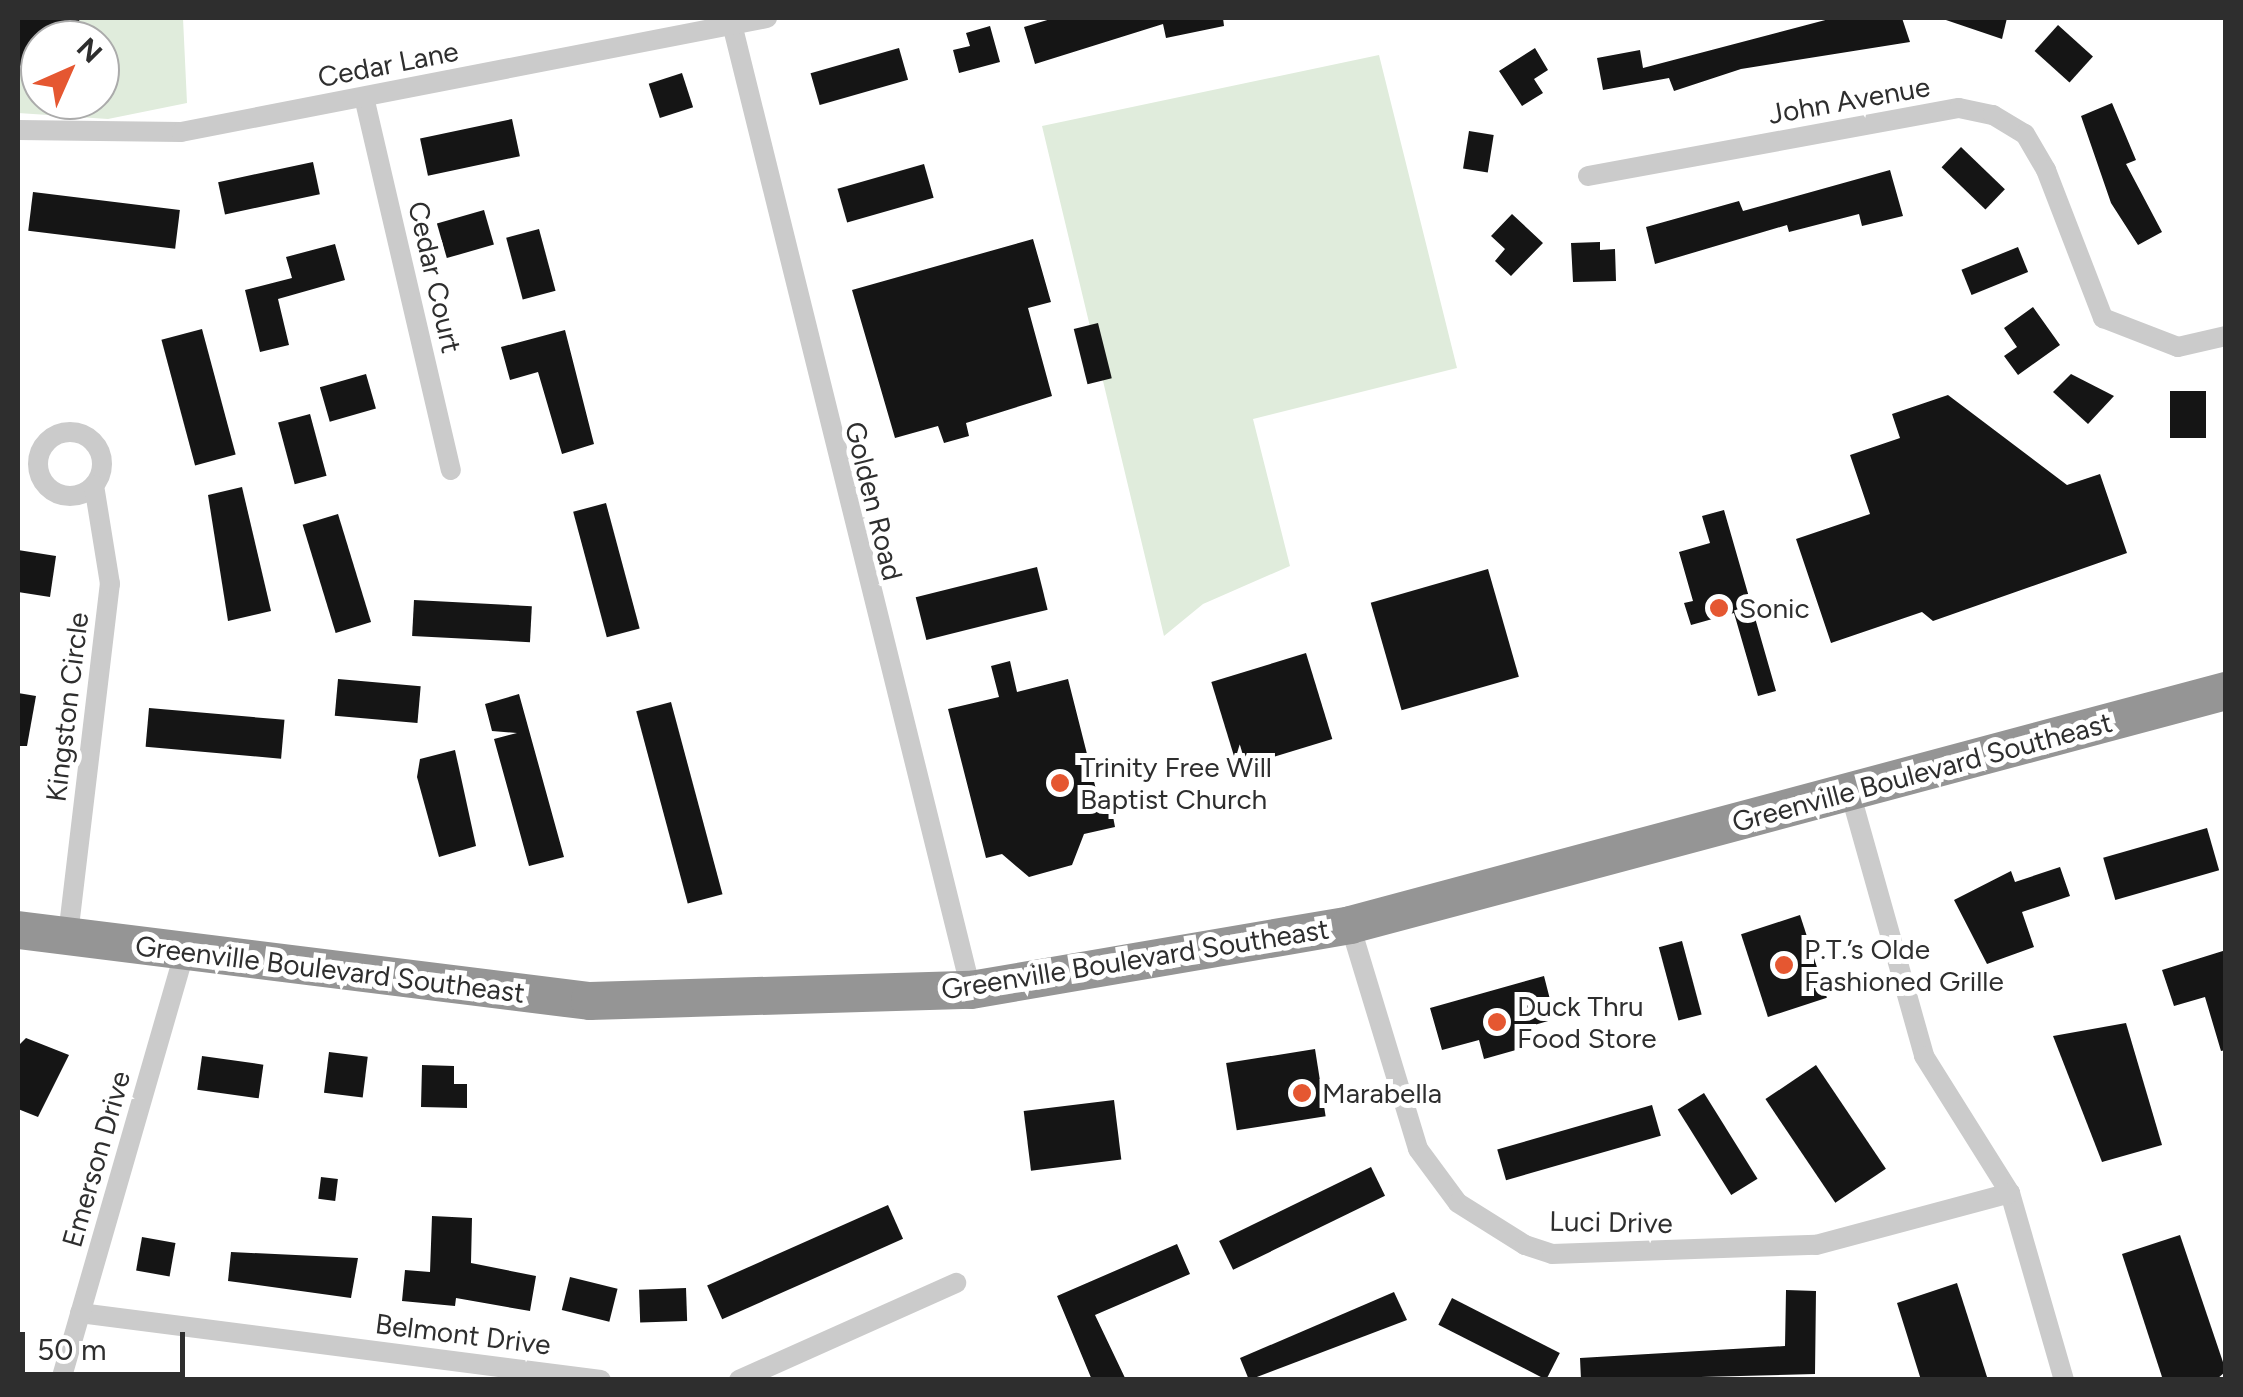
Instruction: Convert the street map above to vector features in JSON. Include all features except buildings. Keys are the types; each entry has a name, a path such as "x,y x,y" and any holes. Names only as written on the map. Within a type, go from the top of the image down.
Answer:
{"highway":[{"name":"Greenville Boulevard Southeast","path":"18,930 590,1001 972,990 1350,925 1850,792 2222,701"}],"street":[{"name":"Cedar Lane","path":"18,130 124,138 768,18"},
{"name":"Golden Road","path":"732,24 972,990"},
{"name":"Cedar Court","path":"364,96 452,470"},
{"name":"John Avenue","path":"1588,176 1959,108 1993,115 2026,134 2046,170 2102,318 2178,347 2226,336"},
{"name":"Kingston Circle","path":"68,935 110,584 94,485"},
{"path":"1850,792 1924,1056 2010,1193 2064,1380"},
{"name":"Luci Drive","path":"1350,925 1418,1150 1458,1204 1526,1245 1552,1254 1816,1245 2010,1193"},
{"name":"Emerson Drive","path":"61,1380 184,953"},
{"path":"739,1380 956,1282"},
{"name":"Belmont Drive","path":"80,1312 602,1380"}],"green space":[{"path":"18,18 183,18 187,103 120,117 120,20 20,20 20,113"},
{"path":"1379,55 1457,368 1253,419 1290,566 1203,604 1164,636 1042,126"}],"place":[{"name":"Sonic","path":"1719,608"},
{"name":"Trinity Free Will Baptist Church","path":"1060,783"},
{"name":"P.T.’s Olde Fashioned Grille","path":"1784,965"},
{"name":"Duck Thru Food Store","path":"1497,1022"},
{"name":"Marabella","path":"1302,1093"}]}
